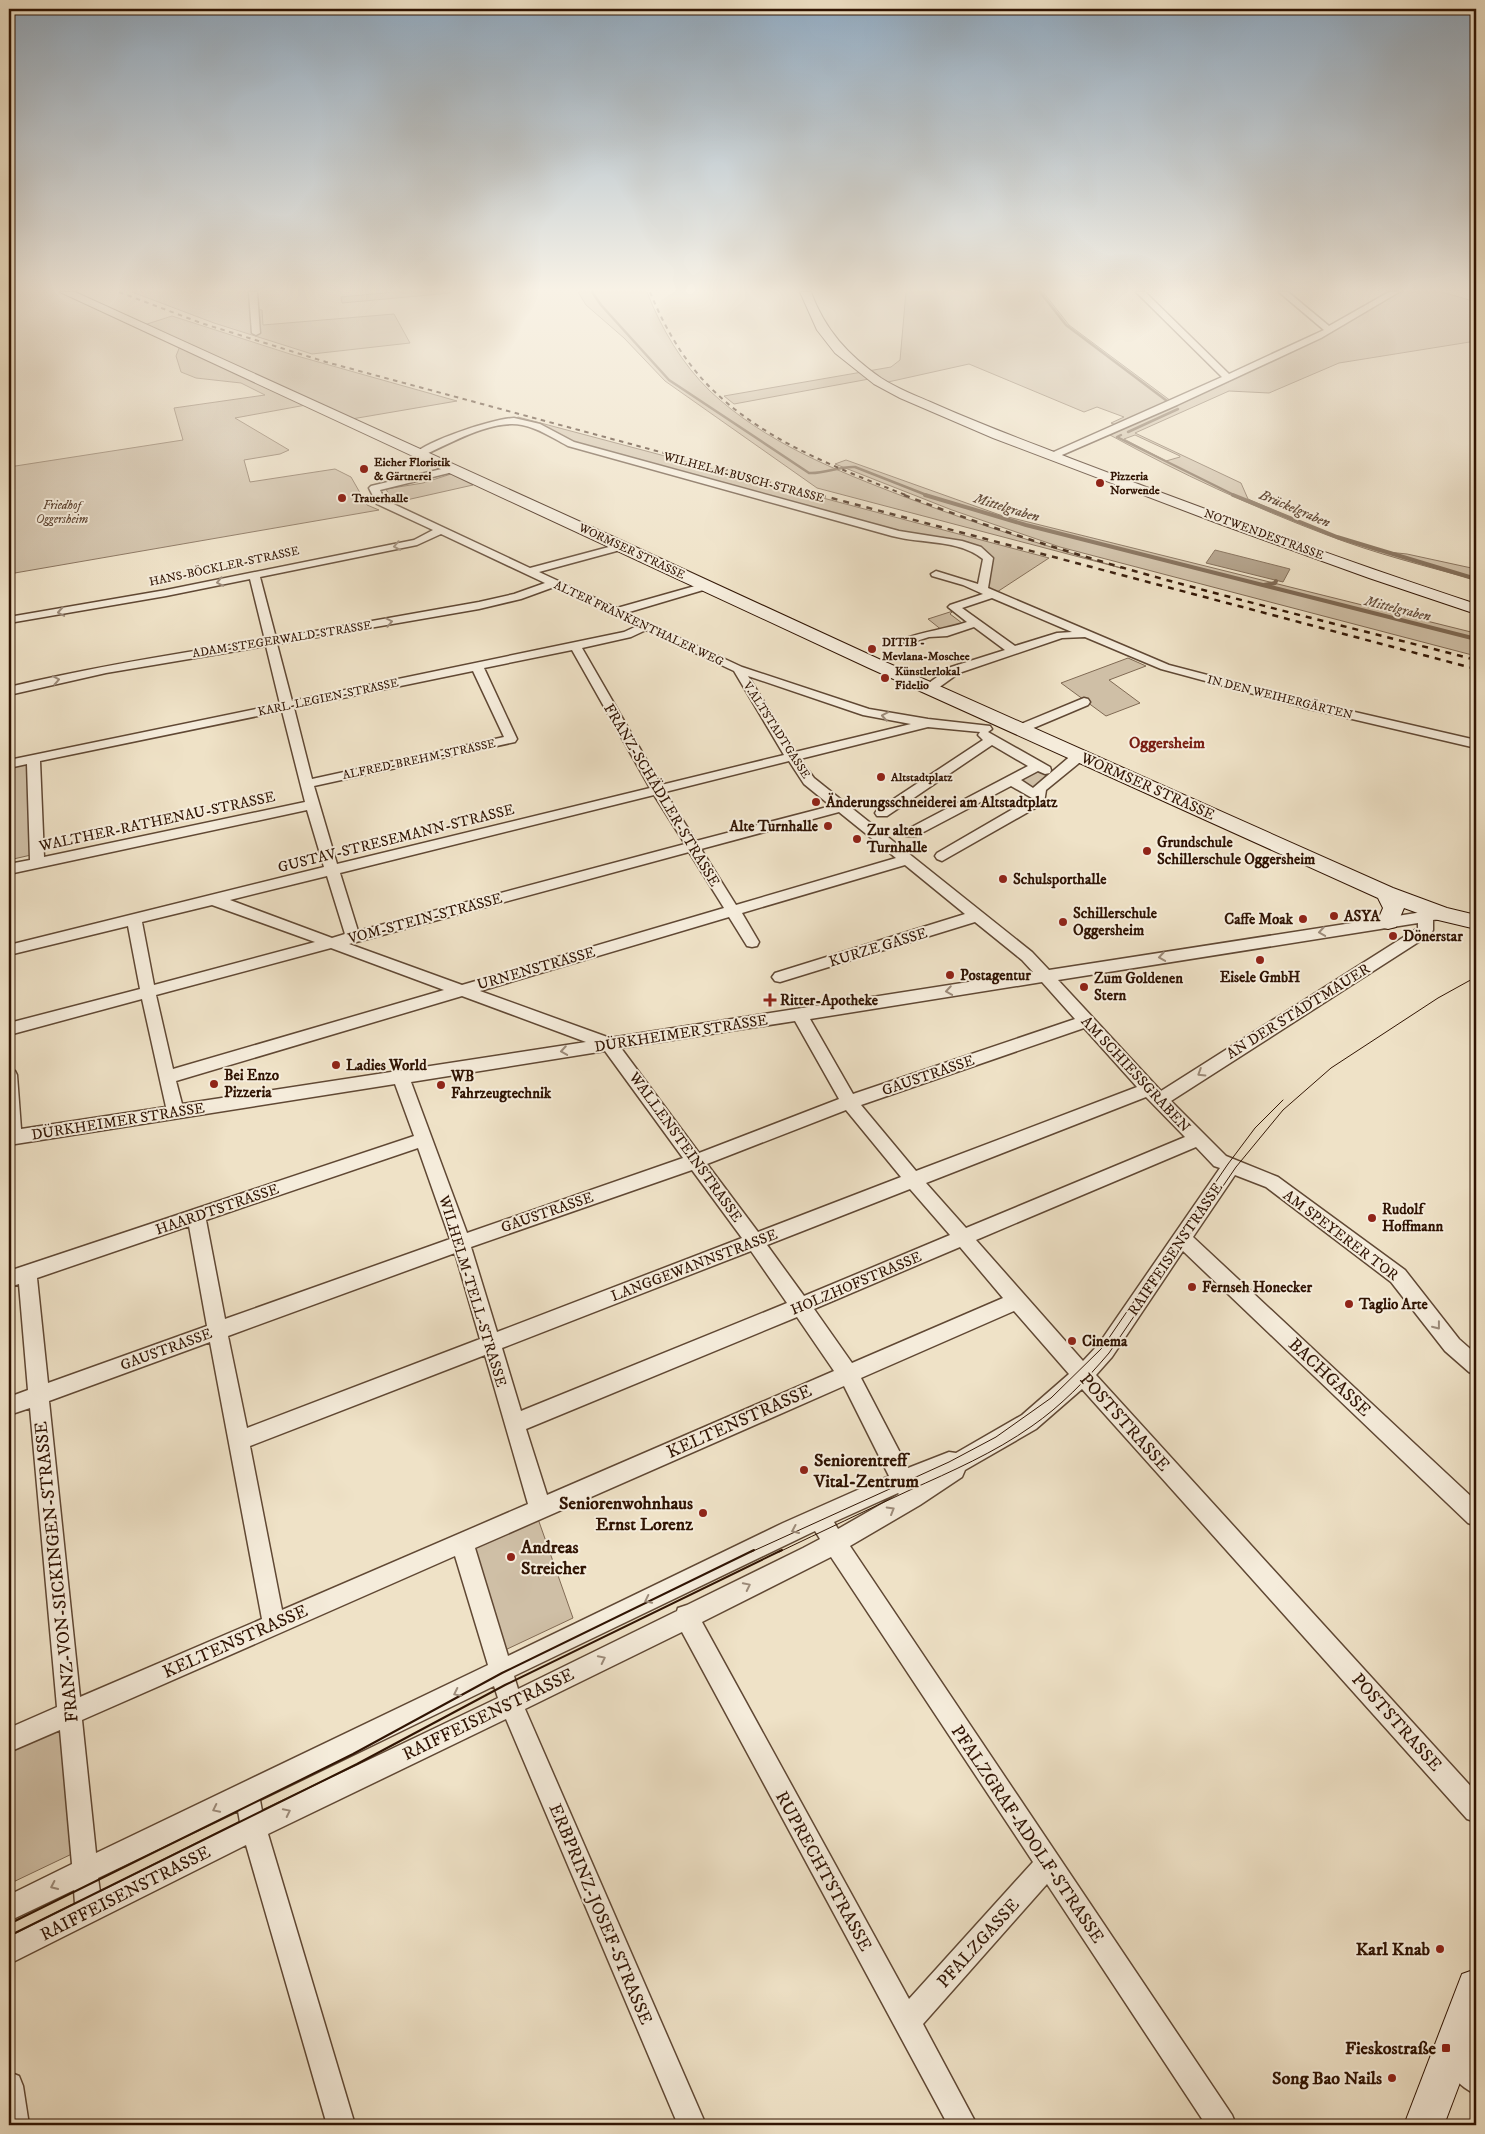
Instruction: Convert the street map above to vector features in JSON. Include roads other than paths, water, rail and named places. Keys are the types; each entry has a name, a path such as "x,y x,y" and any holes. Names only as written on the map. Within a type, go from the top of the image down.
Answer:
{"street":[{"name":"WORMSER STRASSE","path":"284,392 930,688 993,729 1020,728 1433,916 1476,922"},
{"name":"NOTWENDESTRASSE","path":"899,392 944,414 1052,456 1422,592 1476,609"},
{"path":"1052,456 1197,392"},
{"name":"WILHELM-BUSCH-STRASSE","path":"420,454 496,422 521,422 542,429 579,446 898,534 958,543 977,549 988,558 988,591"},
{"name":"ALTER FRANKENTHALER WEG","path":"454,469 374,488 381,502 738,669 867,712 928,723 993,729"},
{"name":"HANS-BÖCKLER-STRASSE","path":"9,620 254,575 417,542 442,530"},
{"path":"530,572 620,547"},
{"path":"936,574 988,591"},
{"path":"254,575 306,784 354,937"},
{"name":"ADAM-STEGERWALD-STRASSE","path":"9,691 44,682 179,656 271,643 515,598 555,583"},
{"path":"616,612 706,586"},
{"path":"988,591 954,607 1014,651"},
{"name":"IN DEN WEIHERGÄRTEN","path":"988,591 1089,636 1165,667 1305,704 1476,744"},
{"path":"907,641 928,634 943,634 976,623"},
{"name":"KARL-LEGIEN-STRASSE","path":"9,764 627,635 646,626"},
{"name":"IN DEN WEIHERGÄRTEN","path":"930,688 956,670 1061,635 1089,636"},
{"name":"FRANZ-SCHÄDLER-STRASSE","path":"575,646 657,789 752,942"},
{"name":"ALFRED-BREHM-STRASSE","path":"306,784 511,739 477,666"},
{"name":"V.ALTSTADTGASSE","path":"738,669 792,757 809,781 842,807"},
{"path":"1020,728 1084,702"},
{"name":"GUSTAV-STRESEMANN-STRASSE","path":"9,950 928,723"},
{"path":"882,813 993,729 1038,766 1056,776"},
{"path":"942,856 1039,800 1040,788 1079,756"},
{"path":"33,759 37,863"},
{"path":"911,833 1038,766"},
{"path":"1011,780 1038,796"},
{"name":"WALTHER-RATHENAU-STRASSE","path":"9,869 312,805"},
{"path":"842,807 1027,956 1046,976"},
{"name":"VOM-STEIN-STRASSE","path":"9,1029 842,807"},
{"name":"URNENSTRASSE","path":"167,1077 906,860"},
{"path":"1386,893 1394,908 1388,922"},
{"path":"214,900 609,1044"},
{"name":"KURZE GASSE","path":"780,977 976,916"},
{"name":"DÜRKHEIMER STRASSE","path":"11,1138 1433,916"},
{"name":"AN DER STADTMAUER","path":"1154,1094 1426,930 1433,916"},
{"path":"134,919 175,1112"},
{"name":"AM SCHIESSGRABEN","path":"1046,976 1198,1139 1220,1161 1232,1166"},
{"name":"POSTSTRASSE","path":"799,1014 849,1102 913,1180 1083,1375 1476,1810"},
{"name":"GAUSTRASSE","path":"9,1406 461,1243 696,1161 849,1102 1086,1021"},
{"name":"WALLENSTEINSTRASSE","path":"609,1044 755,1242 848,1374 908,1489"},
{"path":"9,1075 11,1138"},
{"name":"WILHELM-TELL-STRASSE","path":"401,1077 461,1243 540,1508"},
{"name":"LANGGEWANNSTRASSE","path":"239,1441 913,1180 1154,1094"},
{"name":"HAARDTSTRASSE","path":"18,1276 425,1139"},
{"name":"HOLZHOFSTRASSE","path":"514,1424 1198,1139"},
{"name":"RAIFFEISENSTRASSE","path":"9,1908 819,1519 908,1489 955,1470 958,1463 1029,1422 1083,1375 1105,1351 1232,1166"},
{"name":"AM SPEYERER TOR","path":"1232,1166 1272,1182 1398,1276 1452,1345 1476,1366"},
{"path":"196,1216 274,1624"},
{"name":"BACHGASSE","path":"1183,1239 1476,1515"},
{"name":"FRANZ-VON-SICKINGEN-STRASSE","path":"18,1276 38,1395 89,1911"},
{"name":"KELTENSTRASSE","path":"9,1740 1017,1301"},
{"name":"RAIFFEISENSTRASSE","path":"9,1951 254,1828 511,1704 834,1542 908,1489"},
{"name":"PFALZGRAF-ADOLF-STRASSE","path":"819,1519 1222,2125"},
{"path":"462,1542 501,1672"},
{"name":"RUPRECHTSTRASSE","path":"686,1616 963,2125"},
{"name":"ERBPRINZ-JOSEF-STRASSE","path":"501,1672 511,1704 692,2125"},
{"path":"246,1794 254,1828 341,2125"},
{"name":"PFALZGASSE","path":"907,2022 1048,1864"},
{"path":"1424,2125 1464,2066 1476,1988"},
{"path":"9,2086 15,2125"}],"waterway":[{"name":"Mittelgraben","path":"686,392 809,473 855,467 929,496"},
{"name":"Brückelgraben","path":"1154,392 1167,401"},
{"name":"Brückelgraben","path":"1128,432 1178,409"},
{"name":"Brückelgraben","path":"1121,435 1117,437 1236,496"},
{"name":"Mittelgraben","path":"925,495 1026,525 1476,639"},
{"name":"Brückelgraben","path":"1233,495 1337,537 1476,579"},
{"name":"Mittelgraben","path":"1264,585 1275,583 1276,581"}],"tram line":[{"path":"779,1552 988,1453 1018,1436 1053,1410 1082,1383 1109,1353 1236,1167 1283,1110 1331,1068 1438,998 1476,977"},
{"path":"751,1552 949,1462 996,1437 1051,1398 1102,1348 1228,1164 1255,1128 1283,1100"},
{"path":"9,1924 353,1754 502,1673 754,1550"},
{"path":"9,1936 357,1764 505,1685 782,1550"}],"railway":[{"path":"436,392 824,496"},
{"path":"715,392 738,412 792,446 850,473 908,496"},
{"path":"820,495 1476,669"},
{"path":"904,495 974,521 1116,566 1476,660"}],"place":[{"name":"Eicher Floristik & Gärtnerei","path":"364,469"},
{"name":"Pizzeria Norwende","path":"1100,483"},
{"name":"Trauerhalle","path":"342,498"},
{"name":"DITIB - Mevlana-Moschee","path":"872,649"},
{"name":"Künstlerlokal Fidelio","path":"885,678"},
{"name":"Altstadtplatz","path":"881,777"},
{"name":"Änderungsschneiderei am Altstadtplatz","path":"816,802"},
{"name":"Alte Turnhalle","path":"828,826"},
{"name":"Zur alten Turnhalle","path":"857,839"},
{"name":"Grundschule Schillerschule Oggersheim","path":"1147,851"},
{"name":"Schulsporthalle","path":"1003,879"},
{"name":"ASYA","path":"1334,916"},
{"name":"Caffe Moak","path":"1303,919"},
{"name":"Schillerschule Oggersheim","path":"1063,922"},
{"name":"Dönerstar","path":"1393,936"},
{"name":"Eisele GmbH","path":"1260,960"},
{"name":"Postagentur","path":"950,975"},
{"name":"Zum Goldenen Stern","path":"1084,987"},
{"name":"Ritter-Apotheke","path":"770,1000"},
{"name":"Ladies World","path":"336,1065"},
{"name":"Bei Enzo Pizzeria","path":"214,1084"},
{"name":"WB Fahrzeugtechnik","path":"441,1085"},
{"name":"Rudolf Hoffmann","path":"1372,1218"},
{"name":"Fernseh Honecker","path":"1192,1287"},
{"name":"Taglio Arte","path":"1349,1304"},
{"name":"Cinema","path":"1072,1341"},
{"name":"Seniorentreff Vital-Zentrum","path":"804,1470"},
{"name":"Seniorenwohnhaus Ernst Lorenz","path":"703,1513"},
{"name":"Andreas Streicher","path":"511,1557"},
{"name":"Karl Knab","path":"1440,1949"},
{"name":"Fieskostraße","path":"1446,2048"},
{"name":"Song Bao Nails","path":"1392,2078"}],"district":[{"name":"Oggersheim","path":"1167,742"}],"park label":[{"name":"Friedhof Oggersheim","path":"62,512"}]}
